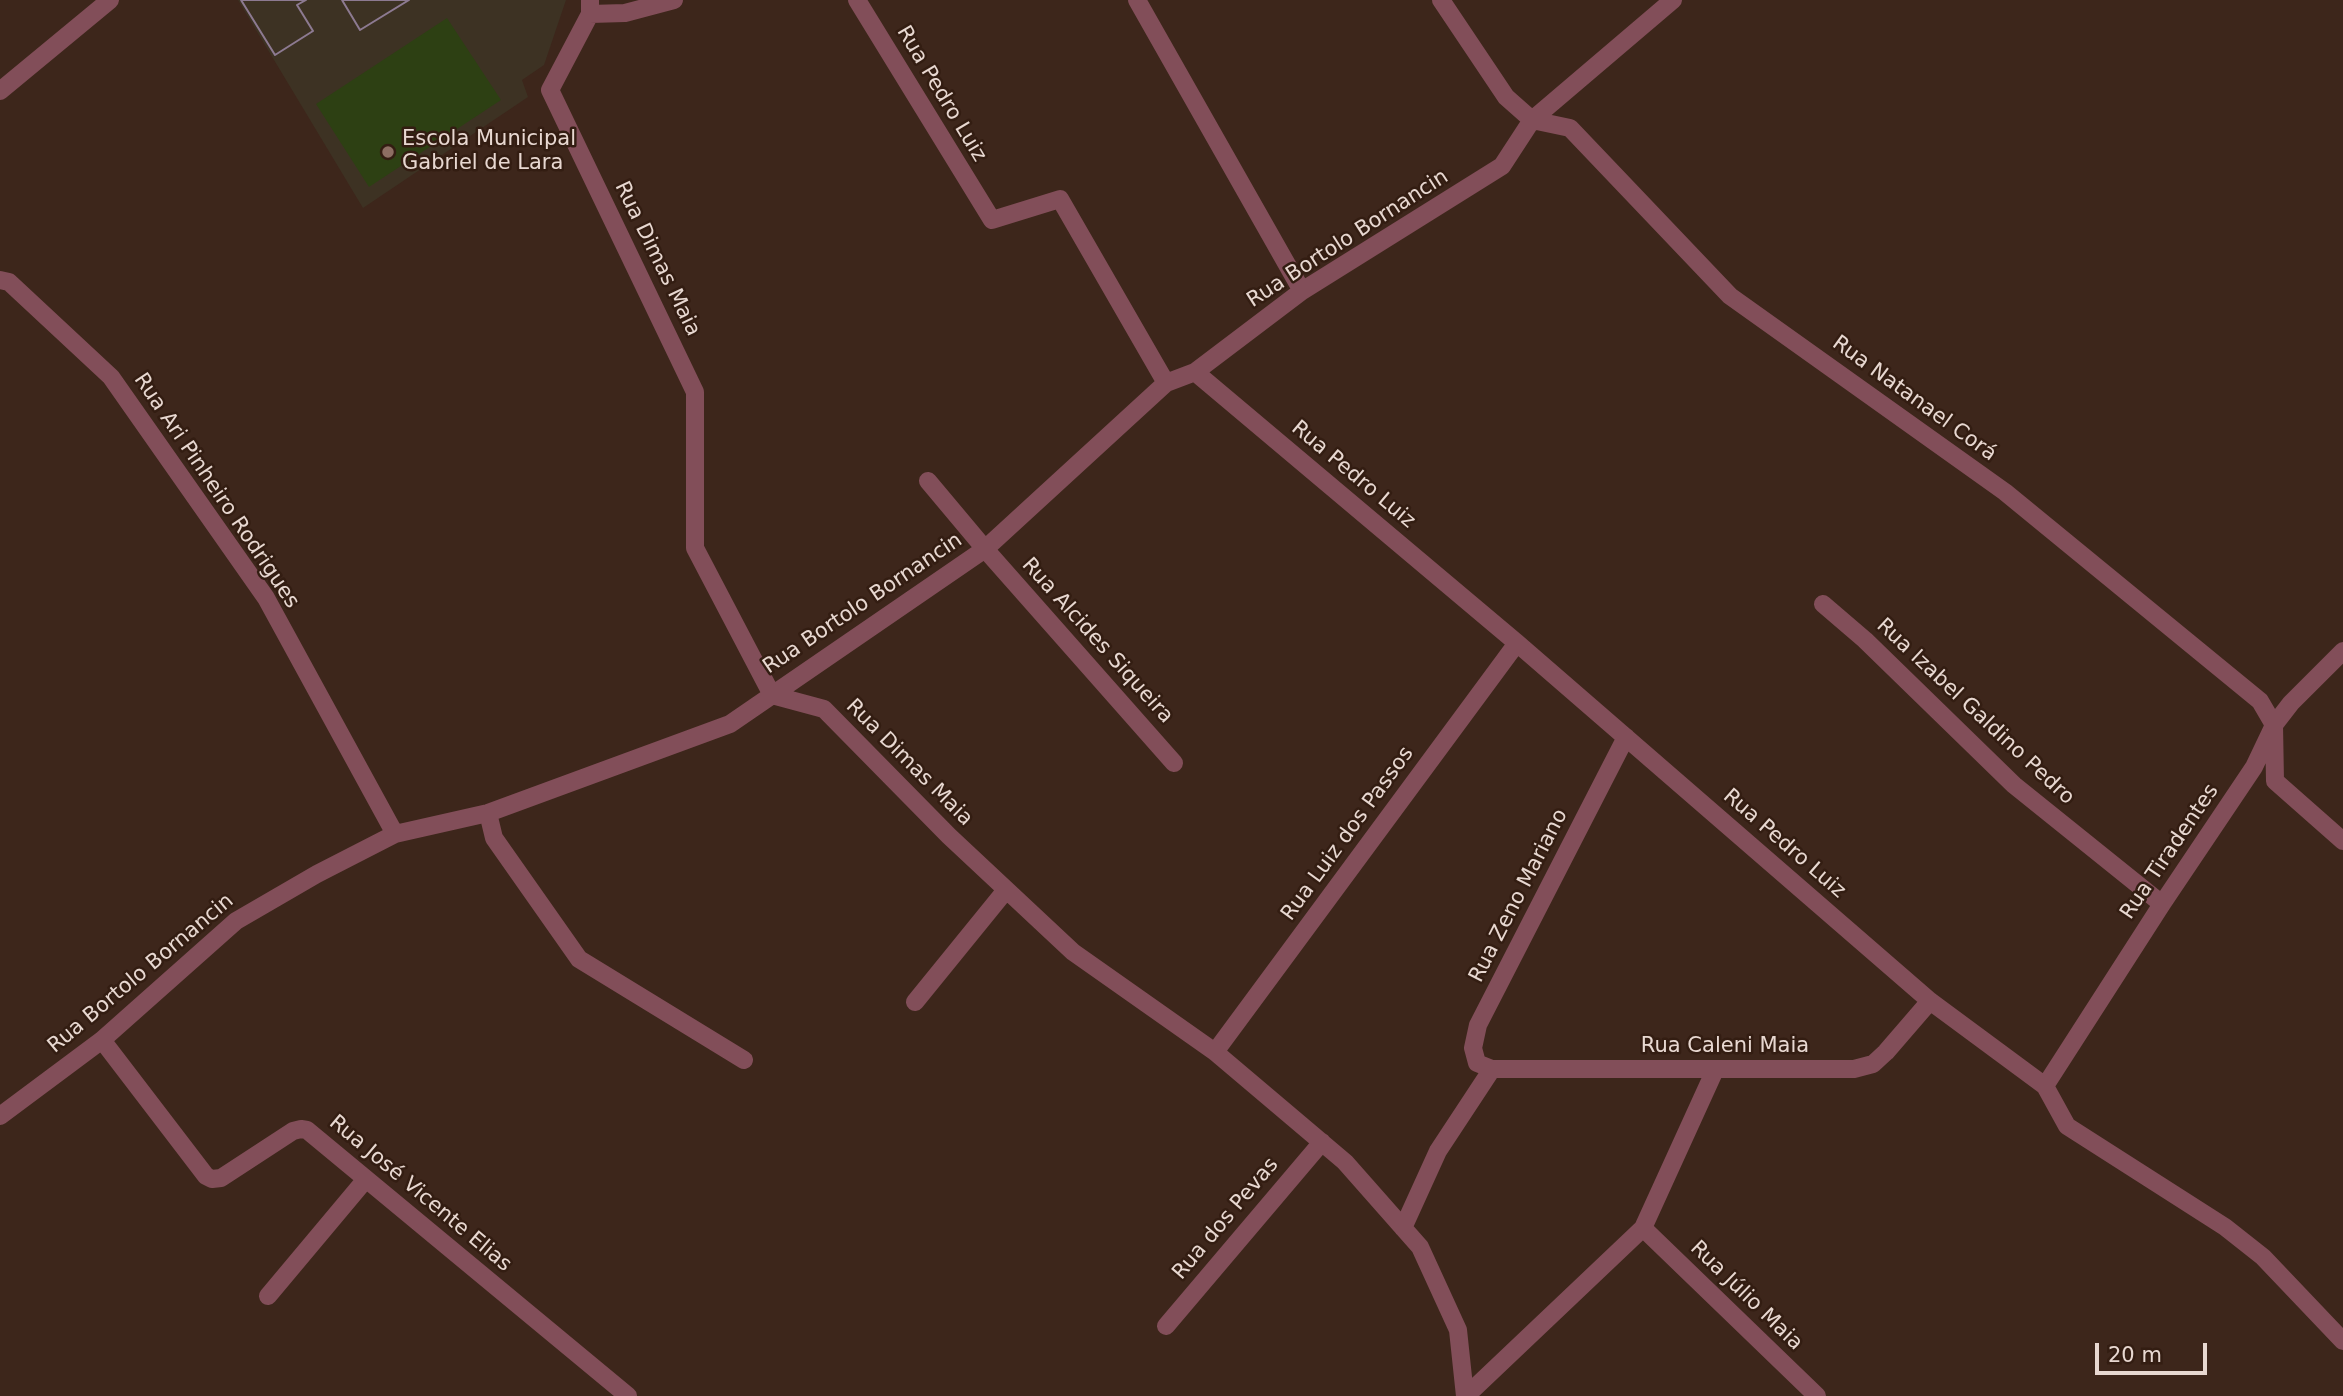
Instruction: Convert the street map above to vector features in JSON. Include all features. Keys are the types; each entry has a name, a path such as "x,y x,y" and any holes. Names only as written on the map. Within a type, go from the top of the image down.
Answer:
{"street":[{"path":"0,90 110,0"},
{"path":"590,7 625,13 674,0"},
{"name":"Rua Pedro Luiz","path":"857,0 992,220 1060,199 1166,383"},
{"path":"1137,0 1302,291"},
{"name":"Rua Natanael Corá","path":"1441,0 1506,97 1532,120 1570,128 1730,296 2005,492 2260,701 2274,725"},
{"name":"Rua Bortolo Bornancin","path":"0,1116 102,1040 236,920 317,874 395,834 488,813 730,724 985,549 1166,383 1195,372 1302,291 1503,166 1532,120 1673,0"},
{"name":"Rua Dimas Maia","path":"590,7 550,90 695,391 695,548 772,695 824,709 949,836 1073,952 1215,1052 1345,1162 1420,1247 1458,1330 1465,1396"},
{"name":"Rua Ari Pinheiro Rodrigues","path":"0,280 9,282 111,377 265,598 395,834"},
{"name":"Rua Pedro Luiz","path":"1195,372 1517,643 1930,1001 2045,1086 2067,1126 2225,1227 2263,1257 2343,1341"},
{"name":"Rua Alcides Siqueira","path":"928,481 1174,762"},
{"name":"Rua Izabel Galdino Pedro","path":"1823,604 1865,640 2014,785 2162,904"},
{"name":"Rua Luiz dos Passos","path":"1215,1052 1517,643"},
{"name":"Rua Tiradentes","path":"2045,1086 2254,767 2274,725 2291,703 2343,651"},
{"path":"2274,725 2276,781 2343,841"},
{"name":"Rua Zeno Mariano","path":"1492,1069 1477,1063 1473,1053 1473,1041 1478,1025 1626,737"},
{"path":"488,813 494,838 579,959 744,1060"},
{"path":"915,1002 1006,890"},
{"name":"Rua Caleni Maia","path":"1492,1069 1854,1069 1873,1064 1930,1001"},
{"name":"Rua José Vicente Elias","path":"102,1040 206,1176 212,1179 221,1178 232,1173 293,1131 307,1130 628,1396"},
{"path":"1403,1228 1438,1151 1492,1069"},
{"path":"1465,1396 1643,1228 1715,1070"},
{"name":"Rua dos Pevas","path":"1166,1326 1322,1142"},
{"path":"268,1296 366,1179"},
{"name":"Rua Júlio Maia","path":"1643,1228 1818,1396"}],"shaded area":[{"name":"Escola Municipal Gabriel de Lara","path":"238,0 566,0 544,65 522,80 528,97 363,208"}],"green space":[{"path":"447,18 501,100 369,187 316,104"}],"building":[{"path":"241,0 306,0 297,5 313,31 275,55"},
{"path":"241,0 306,0 297,5 313,31 275,55"},
{"path":"342,0 409,0 360,30"},
{"path":"342,0 409,0 360,30"}],"place":[{"name":"Escola Municipal Gabriel de Lara","path":"388,152"}]}
